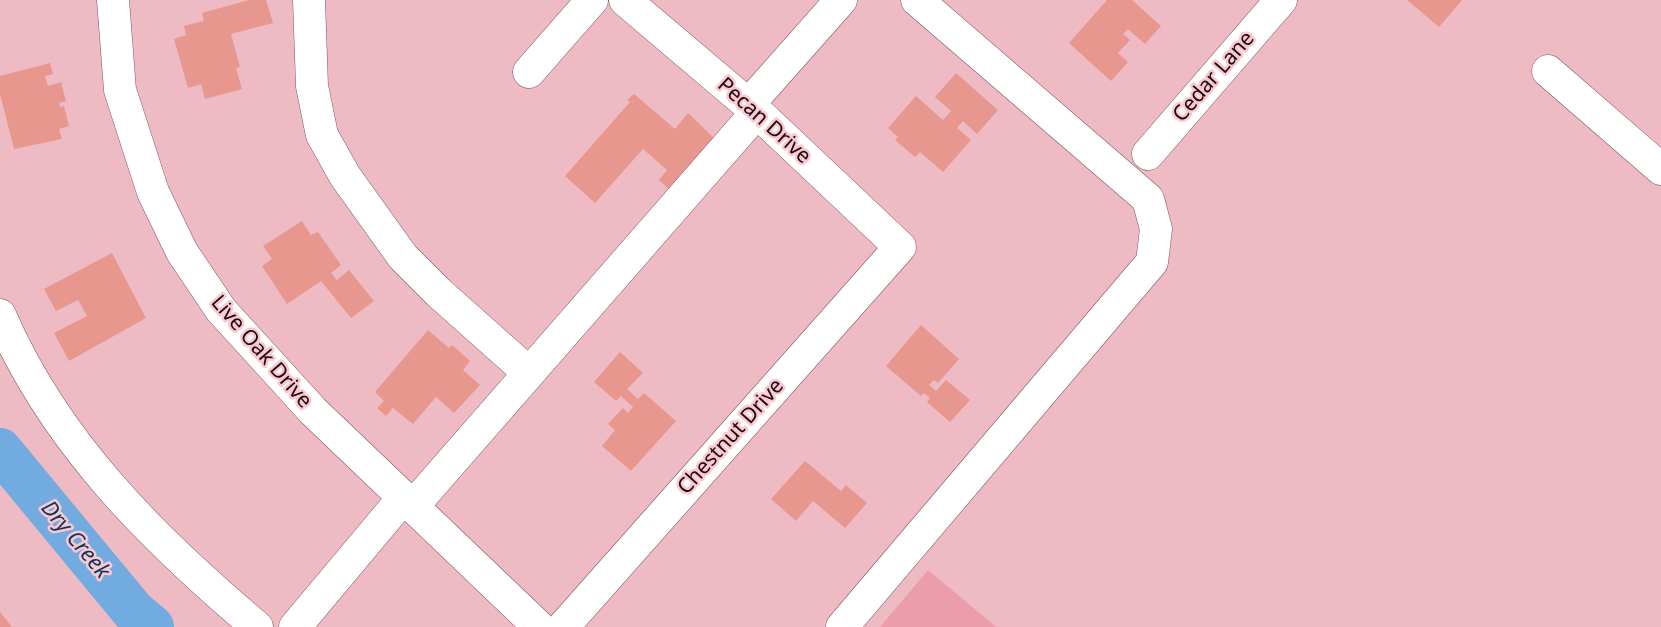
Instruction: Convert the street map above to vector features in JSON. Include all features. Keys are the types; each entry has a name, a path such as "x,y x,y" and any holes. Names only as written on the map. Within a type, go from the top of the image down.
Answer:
{"street":[{"name":"Live Oak Drive","path":"113,0 120,90 153,192 182,252 221,310 314,411 539,627"},
{"path":"309,0 312,86 322,135 345,176 403,257 438,292 529,373"},
{"path":"529,72 592,0"},
{"name":"Pecan Drive","path":"625,0 752,109 900,247"},
{"path":"295,627 408,501 529,373 841,0"},
{"path":"842,627 1152,262 1156,229 1148,199 917,0"},
{"name":"Cedar Lane","path":"1148,154 1281,0"},
{"path":"1548,71 1661,169"},
{"name":"Chestnut Drive","path":"563,627 900,247"},
{"path":"0,315 15,350 65,432 109,486 193,573 257,627"}],"shaded area":[{"path":"928,570 996,627 880,627"}],"building":[{"path":"249,0 266,0 273,23 231,34 240,67 236,68 242,89 205,99 201,84 188,88 174,39 186,35 184,26 204,21 202,13"},
{"path":"1107,0 1132,0 1161,26 1145,44 1128,29 1123,34 1130,40 1118,53 1128,62 1111,81 1069,43"},
{"path":"1407,0 1462,0 1439,27"},
{"path":"50,63 53,74 45,76 48,86 61,82 66,101 59,103 60,107 64,106 69,126 59,129 62,139 14,149 0,94 0,76"},
{"path":"956,73 998,110 977,134 963,121 957,128 971,140 943,172 920,152 915,157 895,140 898,137 888,128 916,96 943,120 951,111 935,97"},
{"path":"634,94 675,129 688,113 715,139 670,190 659,180 667,170 643,149 595,203 565,176 630,102 627,100"},
{"path":"302,221 311,235 318,232 341,265 331,273 337,280 349,270 374,301 351,318 321,281 287,304 262,266 272,259 263,246"},
{"path":"112,253 146,318 69,361 54,333 87,316 78,300 56,311 44,289"},
{"path":"921,325 959,359 938,383 934,380 929,385 936,391 946,380 970,400 950,422 927,402 930,398 924,393 921,396 886,366"},
{"path":"428,330 449,348 452,345 470,361 463,370 480,385 454,413 436,397 413,424 393,408 386,416 377,408 384,401 375,392"},
{"path":"620,352 643,373 627,389 638,399 644,393 676,421 631,471 602,446 615,430 608,424 623,408 628,413 633,407 621,396 616,401 594,382"},
{"path":"805,461 841,491 846,485 867,503 845,528 813,501 796,521 771,499"},
{"path":"0,612 12,627 0,627"}],"waterway":[{"name":"Dry Creek","path":"0,450 134,612 152,627"}]}
